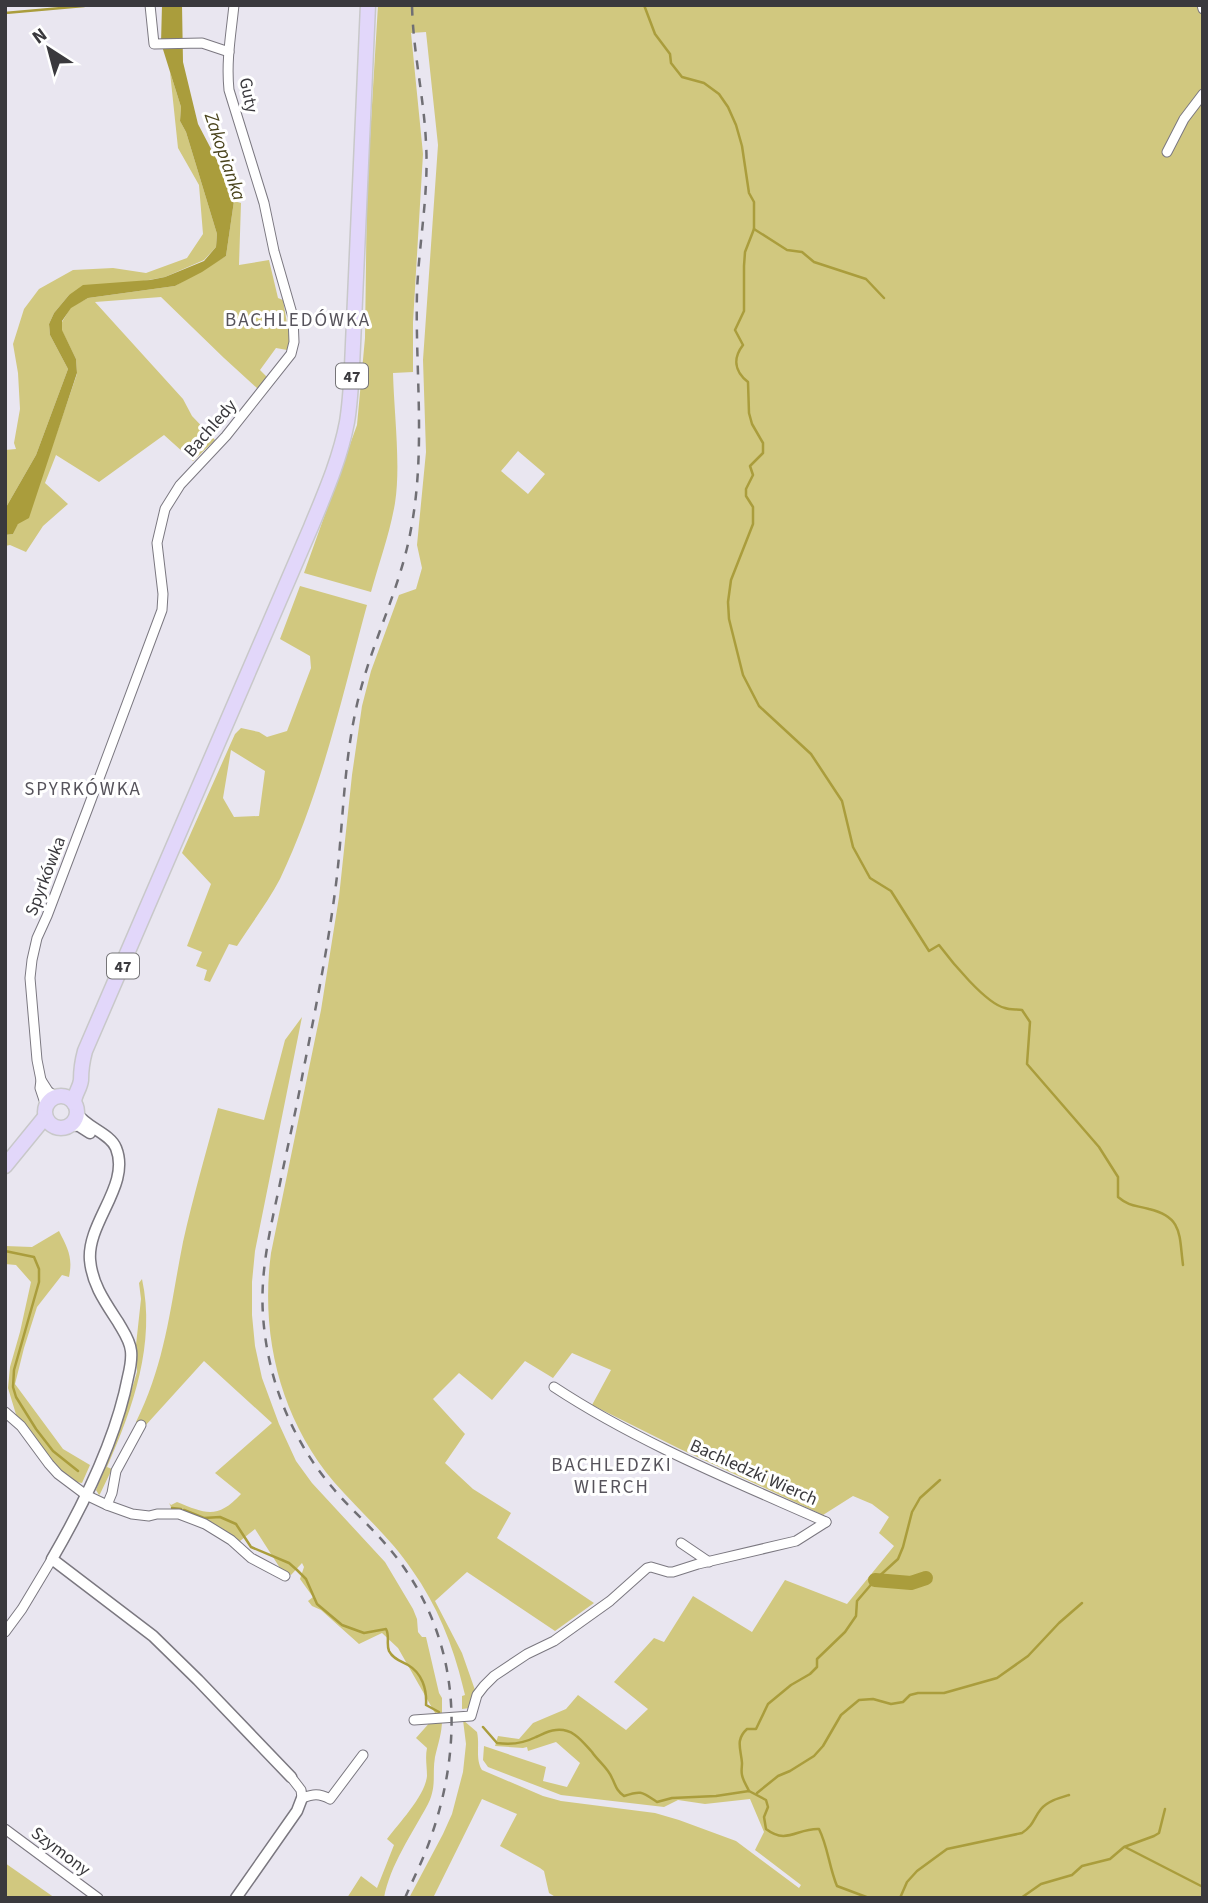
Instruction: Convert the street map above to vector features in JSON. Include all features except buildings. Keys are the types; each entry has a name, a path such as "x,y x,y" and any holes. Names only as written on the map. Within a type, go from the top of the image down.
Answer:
{"main road":[{"name":"47","path":"60,1110 75,1095 81,1081 85,1051 311,527 341,446 352,367 368,5"},
{"path":"5,1167 28,1140 60,1110"}],"street":[{"path":"150,5 153,44 202,43 229,52"},
{"name":"Guty","path":"234,5 229,52 229,90 247,149"},
{"path":"1167,152 1184,119 1203,94"},
{"name":"Bachledy","path":"117,729 164,601 157,543 165,509 180,485 226,436 291,354 294,342 293,317 274,251 264,203 247,149"},
{"name":"Spyrkówka","path":"60,1110 41,1080 32,1003 32,960 37,938 117,729"},
{"path":"5,1632 23,1609 75,1520 114,1429 125,1391 131,1351 127,1337 98,1290 91,1270 90,1255 92,1240 119,1172 118,1156 113,1143 97,1132 92,1133 79,1126 60,1110"},
{"name":"Bachledzki Wierch","path":"414,1720 471,1716 477,1695 494,1676 527,1654 554,1641 610,1601 647,1568 668,1572 796,1541 826,1522 681,1457 586,1408 554,1387"},
{"path":"5,1412 21,1426 58,1474 86,1495 132,1514 178,1514 205,1524 231,1540 251,1558 285,1576"},
{"path":"107,1505 116,1471 141,1425"},
{"path":"681,1543 709,1562"},
{"path":"52,1559 153,1636 301,1790 302,1798 297,1811 236,1898"},
{"path":"302,1798 321,1794 330,1799 363,1755"},
{"name":"Szymony","path":"5,1829 99,1898"}],"shaded area":[{"path":"162,5 182,5 183,62 198,124 231,187 234,201 226,256 175,286 88,298 71,308 62,321 62,330 76,359 77,373 29,518 18,524 13,534 5,535 5,509 36,455 68,369 50,335 49,324 54,313 69,295 83,285 165,277 204,261 216,247 217,234 186,132 180,121 181,107 161,43"},
{"path":"378,5 1203,5 1203,1898 557,1898 549,1893 544,1871 500,1846 517,1814 482,1799 433,1898 409,1898 452,1814 463,1772 466,1744 463,1720 477,1732 482,1770 543,1796 561,1801 655,1813 736,1841 799,1888 801,1885 755,1850 764,1832 750,1799 705,1804 678,1800 664,1807 561,1795 488,1767 483,1760 484,1746 546,1767 543,1781 567,1787 580,1763 556,1742 528,1751 527,1747 495,1746 498,1736 519,1739 533,1723 566,1709 578,1695 626,1730 648,1709 614,1682 654,1638 664,1642 693,1596 752,1632 785,1580 847,1604 894,1546 879,1533 889,1517 872,1504 853,1496 823,1515 592,1405 611,1370 572,1353 553,1378 525,1361 492,1400 459,1373 433,1399 465,1434 445,1463 473,1489 511,1513 497,1538 594,1603 555,1631 467,1572 435,1601 462,1653 475,1690 470,1708 462,1709 462,1696 465,1695 459,1671 429,1597 394,1547 334,1482 315,1457 287,1403 272,1345 268,1284 271,1253 321,1010 339,897 362,706 371,671 399,595 416,589 422,568 417,545 426,452 423,360 438,145 426,32 411,33 423,154 413,322 413,372 393,373 397,488 390,525 371,592 304,573 357,425 365,338 367,188","holes":["518,451 545,474 528,494 501,471"]},
{"path":"170,72 181,107 180,121 186,132 217,234 216,247 204,260 165,277 69,295 54,313 49,324 50,335 68,369 36,455 5,509 5,450 16,449 14,443 20,409 13,344 24,309 39,289 73,270 113,268 146,273 187,258 203,234 199,185 178,148"},
{"path":"234,201 241,203 239,265 269,260 278,298 283,300 290,341 287,350 276,348 260,370 267,377 258,389 161,297 95,302 183,399 192,416 215,440 193,461 164,435 99,482 56,455 45,483 68,504 43,526 26,552 10,545 5,546 5,535 13,534 46,464 77,374 76,359 62,331 62,322 71,307 88,298 175,286 226,256"},
{"path":"300,586 367,605 330,744 294,846 270,896 237,946 229,944 210,982 204,980 207,970 196,966 202,952 187,946 211,884 182,853 235,734 241,728 259,732 267,737 287,731 311,668 310,656 280,639","holes":["231,750 265,771 259,816 234,817 223,798"]},
{"path":"302,1017 255,1251 252,1315 255,1346 262,1378 296,1461 312,1483 385,1562 413,1609 418,1632 422,1637 426,1637 442,1698 442,1714 435,1713 398,1648 382,1633 359,1644 321,1610 312,1606 308,1601 313,1597 300,1579 304,1567 302,1563 291,1575 280,1568 255,1529 240,1541 206,1520 173,1511 169,1503 171,1505 177,1502 211,1512 233,1502 241,1494 215,1473 272,1423 204,1361 145,1426 136,1422 161,1355 183,1242 218,1108 264,1120 285,1040"},
{"path":"59,1231 69,1253 69,1277 62,1275 37,1307 15,1384 63,1449 90,1465 82,1483 71,1481 18,1421 8,1388 10,1367 31,1282 16,1265 5,1264 5,1246 32,1247"},
{"path":"142,1279 146,1327 140,1375 107,1467 112,1469 99,1495 96,1490 120,1428 137,1372 136,1345 141,1299 139,1283"},
{"path":"432,1720 442,1720 432,1791 428,1804 396,1862 384,1898 347,1898 361,1876 377,1888 394,1845 387,1839 417,1801 425,1784 427,1748 416,1738"},
{"path":"5,1863 55,1898 5,1898"}],"waterway":[{"path":"644,5 655,34 682,77 704,83 719,94 728,107 742,146 749,193 754,202 754,229 745,252 744,311 735,330 743,345 736,364 748,382 749,413 763,443 763,453 750,466 753,475 746,489 746,496 753,507 753,524 731,580 728,602 729,619 743,675 759,706 811,754 842,801 853,847 870,878 891,891 929,951 939,945 988,999 1005,1008 1022,1010 1030,1022 1027,1064 1099,1147 1118,1177 1118,1197 1129,1204 1160,1212 1174,1222 1183,1265"},
{"path":"5,13 84,6"},
{"path":"754,229 787,250 802,252 814,262 866,279 884,298"},
{"path":"5,1251 34,1257 39,1269 39,1282 14,1370 13,1387 16,1397 53,1451 78,1471"},
{"path":"749,1791 742,1774 740,1745 743,1733 747,1729 756,1729 768,1704 810,1674 817,1667 817,1659 845,1632 856,1616 857,1601 898,1559 912,1512 920,1498 940,1480"},
{"path":"172,1508 181,1509"},
{"path":"184,1510 204,1518 220,1517 236,1524 251,1547 289,1563 297,1570 306,1579 317,1604 342,1625 364,1633 386,1629 391,1654 417,1672 426,1693 426,1705 439,1712"},
{"path":"875,1580 911,1583 926,1578"},
{"path":"757,1793 778,1776 814,1756 841,1715 859,1700 873,1699 891,1704 903,1702 910,1695 918,1693 944,1693 997,1678 1028,1656 1082,1603"},
{"path":"483,1727 497,1743 502,1744 522,1742 553,1730 572,1733 610,1774 624,1796 642,1793 657,1802 672,1798 749,1791 766,1800 766,1829 773,1834 786,1836 819,1829 837,1886 869,1898"},
{"path":"900,1898 907,1882 917,1871 947,1849 1022,1833 1044,1806 1069,1795"},
{"path":"1021,1898 1041,1884 1072,1875 1082,1866 1110,1859 1124,1847 1159,1833 1165,1809"},
{"path":"1125,1847 1203,1887"}],"railway":[{"path":"405,1898 432,1834 443,1797 449,1761 452,1724 450,1688 443,1652 432,1618 415,1585 386,1544 317,1468 293,1428 270,1362 262,1299 269,1235 330,925 346,772 356,709 400,575 415,500 419,440 417,292 427,162 412,5"}],"district":[{"name":"BACHLEDÓWKA","path":"298,319"},
{"name":"SPYRKÓWKA","path":"83,788"},
{"name":"BACHLEDZKI WIERCH","path":"612,1475"}],"water label":[{"name":"Zakopianka","path":"226,156"}]}
